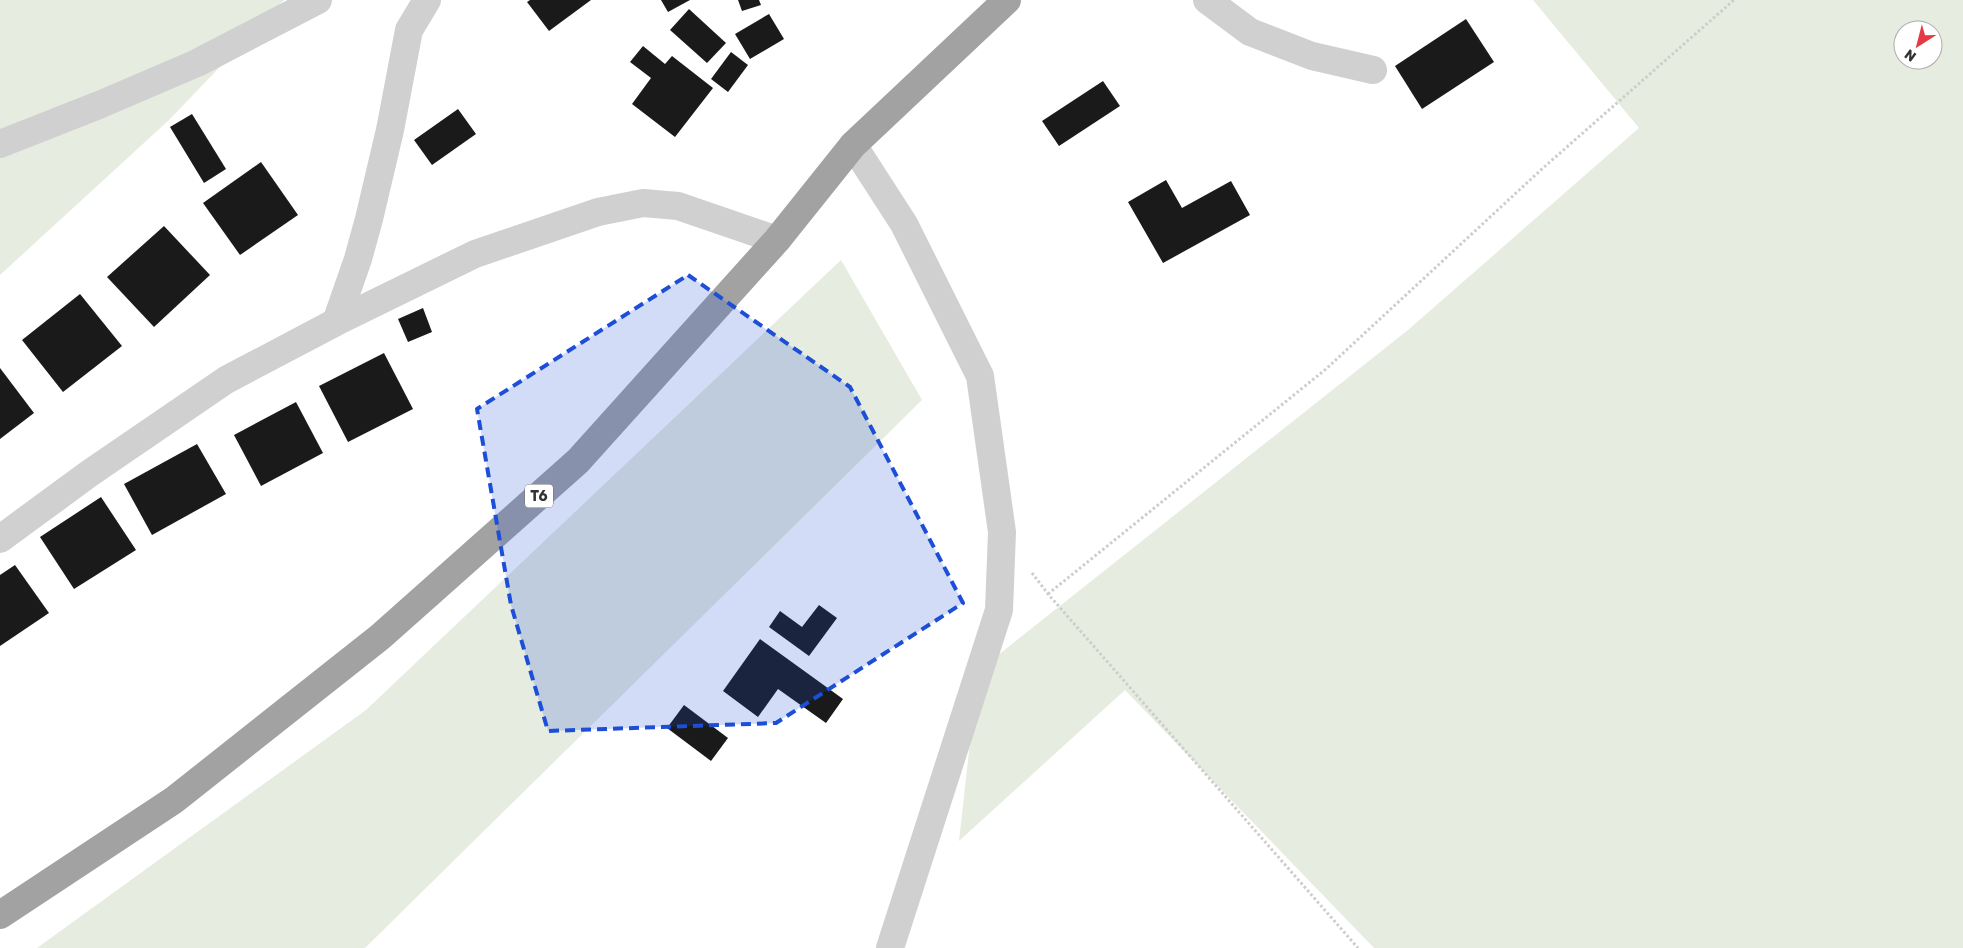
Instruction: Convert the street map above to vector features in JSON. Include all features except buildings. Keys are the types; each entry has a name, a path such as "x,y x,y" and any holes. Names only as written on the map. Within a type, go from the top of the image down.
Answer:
{"highway":[{"name":"T6","path":"0,915 174,800 380,638 578,461 777,240 853,145 1007,0"}],"street":[{"path":"0,144 99,105 197,63 318,0"},
{"path":"336,322 358,259 369,219 390,130 409,30 426,0"},
{"path":"1207,0 1250,32 1312,56 1374,70"},
{"path":"853,145 904,224 980,376 1002,532 1000,610 890,948"},
{"path":"0,539 90,473 226,380 336,322 475,254 598,212 643,203 678,206 777,240"}],"path":[{"path":"1048,594 1326,369 1543,168 1734,0"},
{"path":"1031,571 1048,594 1358,948"}],"highlighted area":[{"path":"688,275 850,387 963,603 776,723 548,731 511,605 477,409"}],"shaded area":[{"path":"0,0 284,0 169,120 0,275"},
{"path":"1533,0 1963,0 1963,948 1374,948 1125,690 959,841 978,671 1408,330 1639,128"},
{"path":"841,260 922,400 365,948 37,948 366,710"}]}
